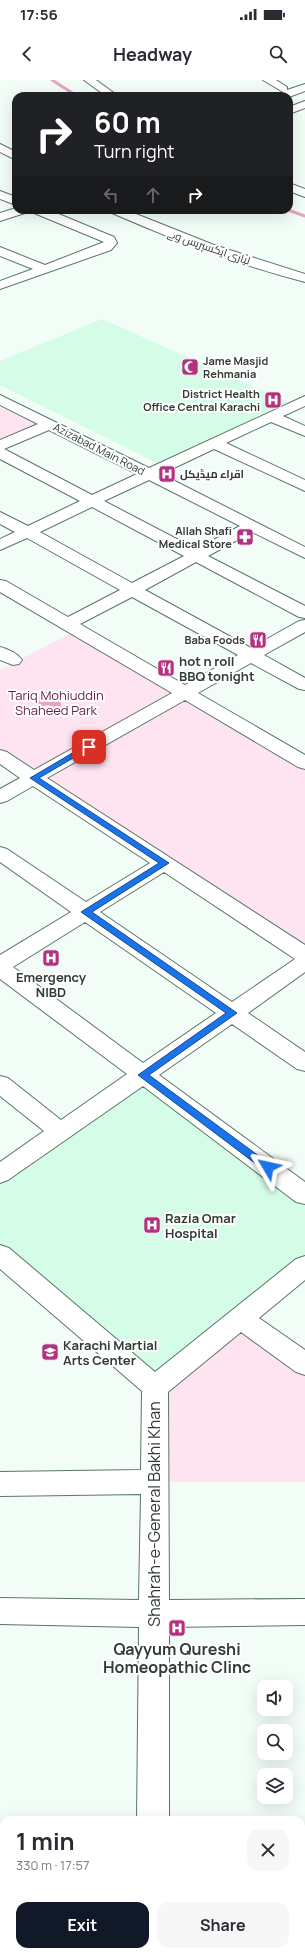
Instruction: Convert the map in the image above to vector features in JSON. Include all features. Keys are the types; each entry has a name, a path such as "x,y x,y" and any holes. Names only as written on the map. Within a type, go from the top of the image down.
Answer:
{"main road":[{"path":"89,80 108,92"},
{"path":"268,80 283,92 305,87"},
{"path":"293,109 305,104"},
{"path":"0,147 12,154"},
{"path":"293,188 305,193"},
{"path":"0,195 12,200"},
{"path":"0,218 12,213"},
{"path":"0,285 107,247 111,243 110,240 48,214"},
{"name":"لیاری ایکسپریس وے","path":"125,214 162,230 276,270 305,278"},
{"path":"0,251 44,269"},
{"name":"Azizabad Main Road","path":"0,399 305,553"},
{"path":"0,545 305,400"},
{"path":"270,416 305,432"},
{"path":"0,446 50,424"},
{"path":"213,443 305,486"},
{"path":"0,453 305,613"},
{"path":"0,517 305,685"},
{"path":"68,624 252,526"},
{"path":"0,585 305,763"},
{"path":"0,797 305,625"},
{"path":"0,756 305,955"},
{"path":"0,853 305,1063"},
{"path":"0,965 165,863"},
{"path":"0,1174 305,962"},
{"path":"0,968 305,1195"},
{"path":"0,1084 61,1132"},
{"name":"Shahrah-e-General Bakhi Khan","path":"0,1255 155,1387 153,1816"},
{"path":"155,1387 305,1266"},
{"path":"240,1318 305,1364"},
{"path":"0,1484 154,1482"},
{"path":"0,1611 154,1614 305,1612"}],"shaded area":[{"path":"102,319 288,402 159,464 0,385 0,361"},
{"path":"42,692 57,692 63,694 60,699 61,706 58,708 48,705 37,707 37,703 39,702 36,696"},
{"name":"Razia Omar Hospital","path":"143,1075 305,1195 305,1266 155,1387 0,1255 0,1174"}],"green space":[{"path":"0,407 37,425 0,441"},
{"name":"Tariq Mohiuddin Shaheed Park","path":"77,630 305,763 305,955 0,751 0,670"},
{"path":"240,1318 305,1364 305,1482 154,1482 155,1387"}],"waterway":[{"path":"52,80 71,92"},
{"path":"293,212 305,216"}],"place":[{"name":"Jame Masjid Rehmania","path":"190,367"},
{"name":"District Health Office Central Karachi","path":"273,400"},
{"name":"اقراء میڈیکل","path":"167,474"},
{"name":"Allah Shafi Medical Store","path":"245,537"},
{"name":"Baba Foods","path":"258,640"},
{"name":"hot n roll BBQ tonight","path":"166,668"},
{"name":"Emergency NIBD","path":"51,958"},
{"name":"Razia Omar Hospital","path":"152,1225"},
{"name":"Karachi Martial Arts Center","path":"50,1352"},
{"name":"Qayyum Qureshi Homeopathic Clinc","path":"177,1628"}],"route":[{"path":"89,747 34,778 165,863 86,912 232,1013 142,1075 268,1167"}]}
